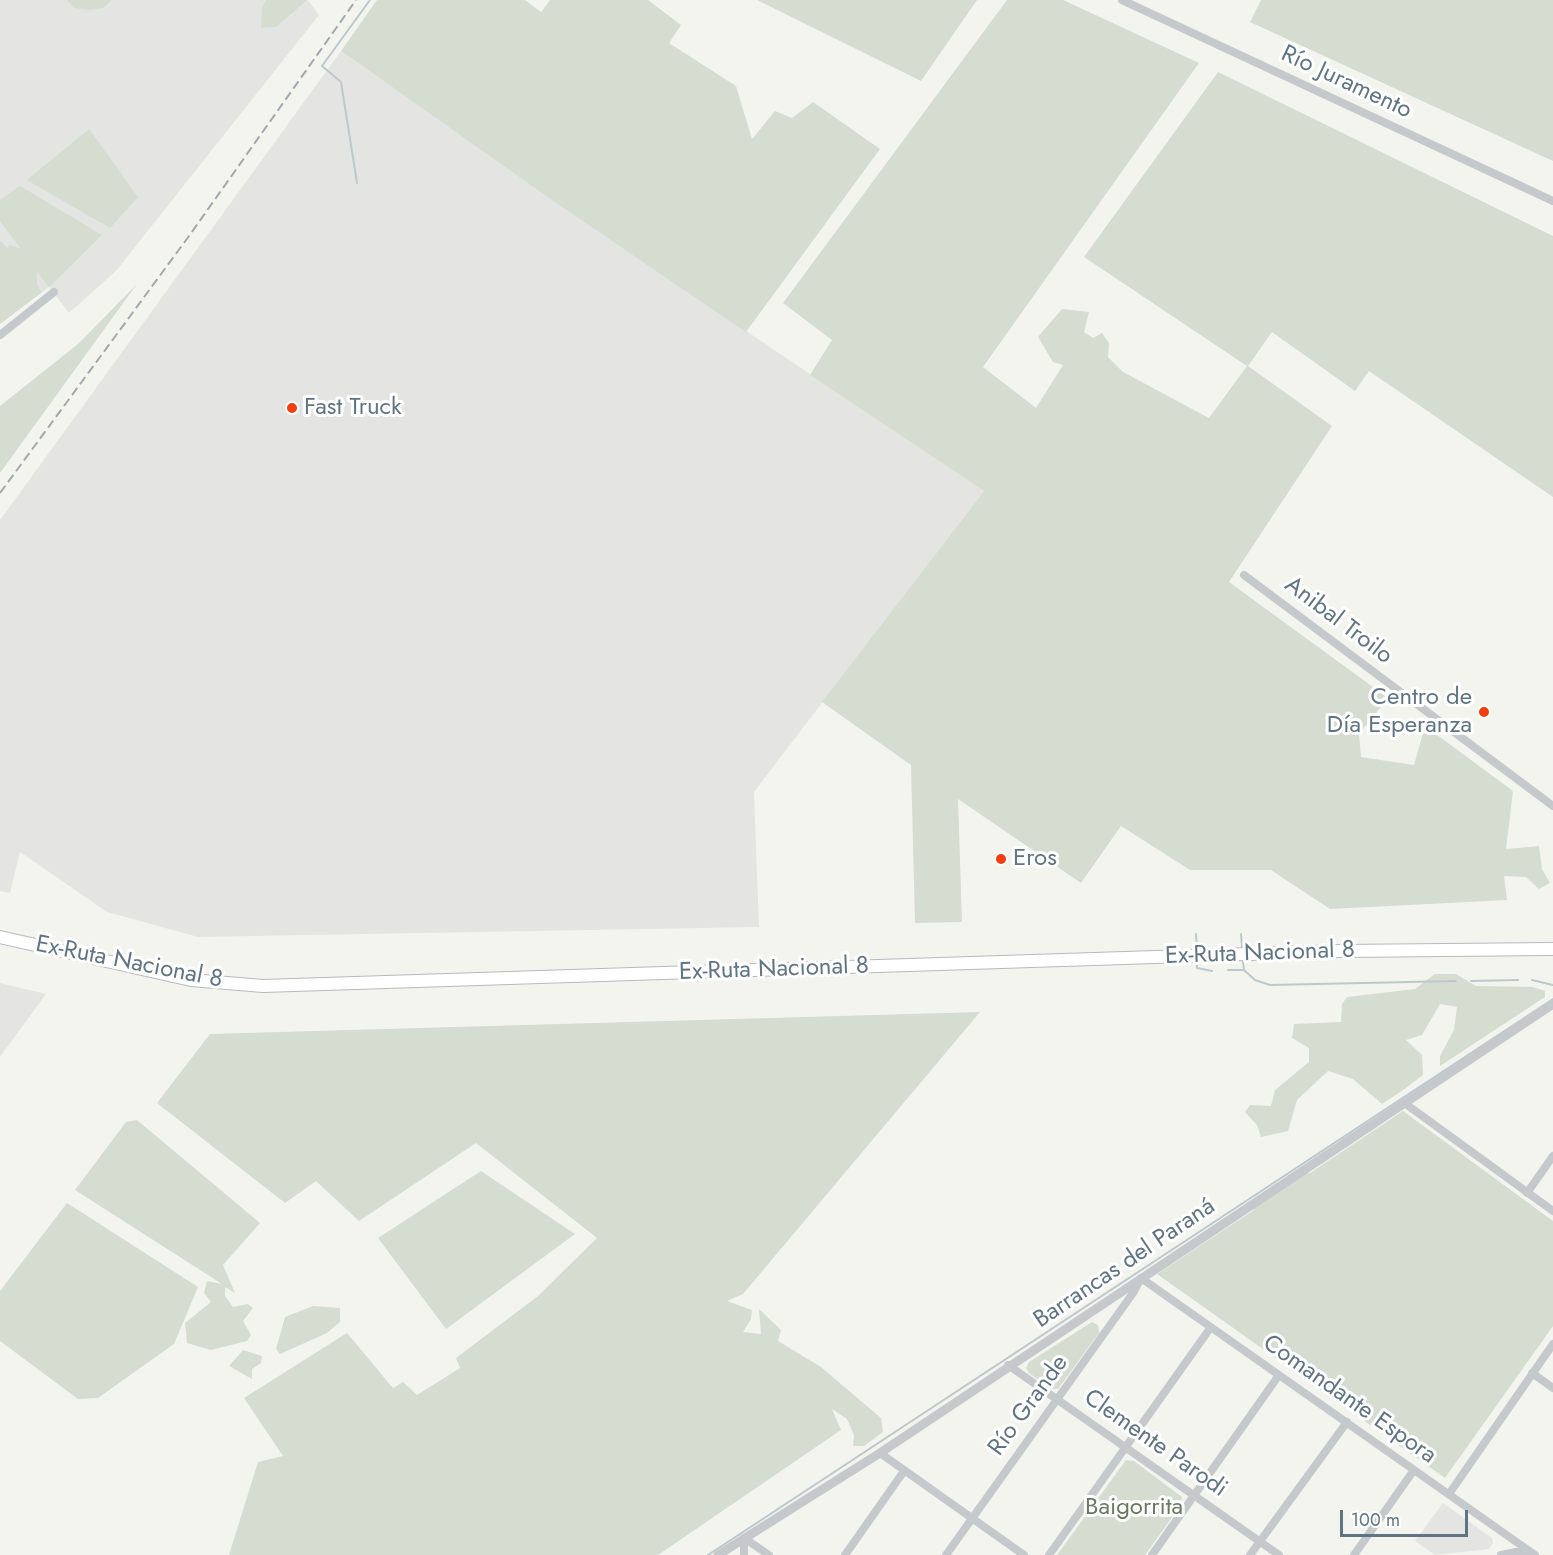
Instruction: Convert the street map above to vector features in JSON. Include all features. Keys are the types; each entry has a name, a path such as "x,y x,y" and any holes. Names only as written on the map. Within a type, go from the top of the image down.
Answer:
{"main road":[{"name":"Ex-Ruta Nacional 8","path":"0,937 191,980 263,986 1340,951 1553,949"}],"street":[{"name":"Río Juramento","path":"1122,0 1553,201"},
{"path":"0,335 54,292"},
{"name":"Anibal Troilo","path":"1244,575 1553,806"},
{"name":"Barrancas del Paraná","path":"718,1555 880,1452 1553,1004"},
{"path":"1403,1102 1553,1211"},
{"path":"1527,1193 1553,1156"},
{"name":"Comandante Espora","path":"1141,1278 1535,1555"},
{"name":"Río Grande","path":"946,1555 1133,1293 1141,1278"},
{"path":"1048,1555 1211,1327"},
{"path":"1449,1494 1553,1344"},
{"name":"Clemente Parodi","path":"1008,1365 1279,1555"},
{"path":"1532,1374 1553,1388"},
{"path":"1152,1555 1279,1375"},
{"path":"1250,1555 1347,1422"},
{"path":"880,1452 1024,1555"},
{"path":"1354,1555 1414,1470"},
{"path":"845,1555 904,1471"},
{"path":"744,1538 744,1555"},
{"path":"744,1538 769,1555"},
{"path":"1501,1555 1516,1552 1535,1555"}],"shaded area":[{"path":"0,0 308,0 319,15 116,271 69,313 49,287 0,324"},
{"path":"341,51 553,201 984,491 754,792 759,927 198,937 107,912 20,852 10,893 0,891 0,520"},
{"path":"0,983 46,994 0,1057"},
{"path":"1443,1503 1492,1538 1493,1543 1489,1549 1435,1555 1415,1541"}],"green space":[{"path":"67,0 112,0 103,8 89,10 74,8"},
{"path":"266,0 307,0 276,27 261,28 262,8"},
{"path":"377,0 525,0 541,12 550,0 648,0 681,25 669,43 736,86 752,139 775,111 792,118 813,102 880,149 746,332 553,201 341,51"},
{"path":"757,0 977,0 921,81"},
{"path":"1007,0 1063,0 1199,63 983,367 1036,408 1063,365 1053,362 1038,337 1062,309 1089,312 1084,332 1093,338 1102,333 1109,343 1108,357 1123,372 1209,418 1247,366 1084,257 1218,72 1553,236 1553,497 1369,371 1355,391 1272,332 1248,366 1332,426 1229,582 1388,698 1359,734 1361,757 1414,765 1425,726 1513,791 1506,849 1539,846 1542,869 1550,883 1539,889 1526,877 1504,876 1507,900 1330,909 1271,870 1190,870 1121,826 1081,883 958,799 962,922 915,923 911,765 822,702 984,491 810,375 832,340 783,303"},
{"path":"1261,0 1553,0 1553,161 1250,22"},
{"path":"89,129 138,197 110,228 27,180"},
{"path":"20,186 102,235 49,287 37,272 37,285 42,292 0,324 0,240 7,248 10,245 21,249 0,221 0,200"},
{"path":"137,284 0,473 0,406 78,344"},
{"path":"1435,974 1456,974 1476,986 1533,987 1545,991 1545,997 1440,1066 1440,1056 1454,1030 1457,1007 1440,1004 1422,1035 1406,1040 1422,1055 1423,1075 1406,1088 1382,1104 1353,1079 1328,1071 1297,1100 1288,1131 1261,1137 1257,1125 1245,1112 1250,1105 1271,1106 1275,1090 1309,1062 1309,1048 1292,1038 1294,1024 1341,1022 1342,1004 1347,997 1415,989"},
{"path":"980,1012 743,1294 727,1301 752,1310 751,1319 743,1332 761,1334 759,1309 781,1330 778,1341 821,1367 881,1418 883,1432 864,1446 853,1446 854,1435 847,1419 832,1409 841,1430 658,1555 229,1555 258,1462 283,1456 244,1398 347,1333 393,1388 403,1382 417,1395 460,1368 456,1358 538,1296 597,1238 476,1143 359,1221 316,1181 285,1203 157,1103 210,1034"},
{"path":"1403,1111 1553,1221 1553,1326 1445,1478 1157,1274 1254,1210 1254,1205 1303,1172 1310,1173"},
{"path":"137,1120 260,1223 223,1265 235,1293 225,1287 225,1296 233,1307 248,1304 253,1308 243,1321 251,1335 247,1341 211,1350 187,1343 185,1323 211,1302 204,1293 207,1281 222,1284 75,1190 126,1122"},
{"path":"481,1171 575,1234 446,1329 378,1238"},
{"path":"67,1203 198,1287 174,1344 98,1398 78,1399 0,1341 0,1291"},
{"path":"313,1306 340,1308 340,1322 327,1333 280,1354 276,1349 285,1317"},
{"path":"1092,1322 1098,1325 1099,1333 1058,1389 1051,1389 1029,1373 1026,1368 1029,1362"},
{"path":"243,1350 262,1356 261,1363 252,1369 252,1379 229,1366"},
{"name":"Baigorrita","path":"1126,1460 1134,1461 1182,1497 1181,1505 1145,1555 1057,1555"}],"waterway":[{"path":"357,183 341,82 322,66 370,0"},
{"path":"1196,934 1197,949"},
{"path":"1241,934 1242,947"},
{"path":"1243,962 1244,970 1255,980 1270,985 1456,981"},
{"path":"1197,964 1197,968 1212,971"},
{"path":"1228,970 1243,970"},
{"path":"1471,981 1518,980"},
{"path":"1532,980 1553,985"},
{"path":"708,1555 1553,999"}],"railway":[{"path":"0,493 189,236 356,0"}],"place":[{"name":"Fast Truck","path":"292,408"},
{"name":"Centro de Día Esperanza","path":"1484,712"},
{"name":"Eros","path":"1001,859"}]}
